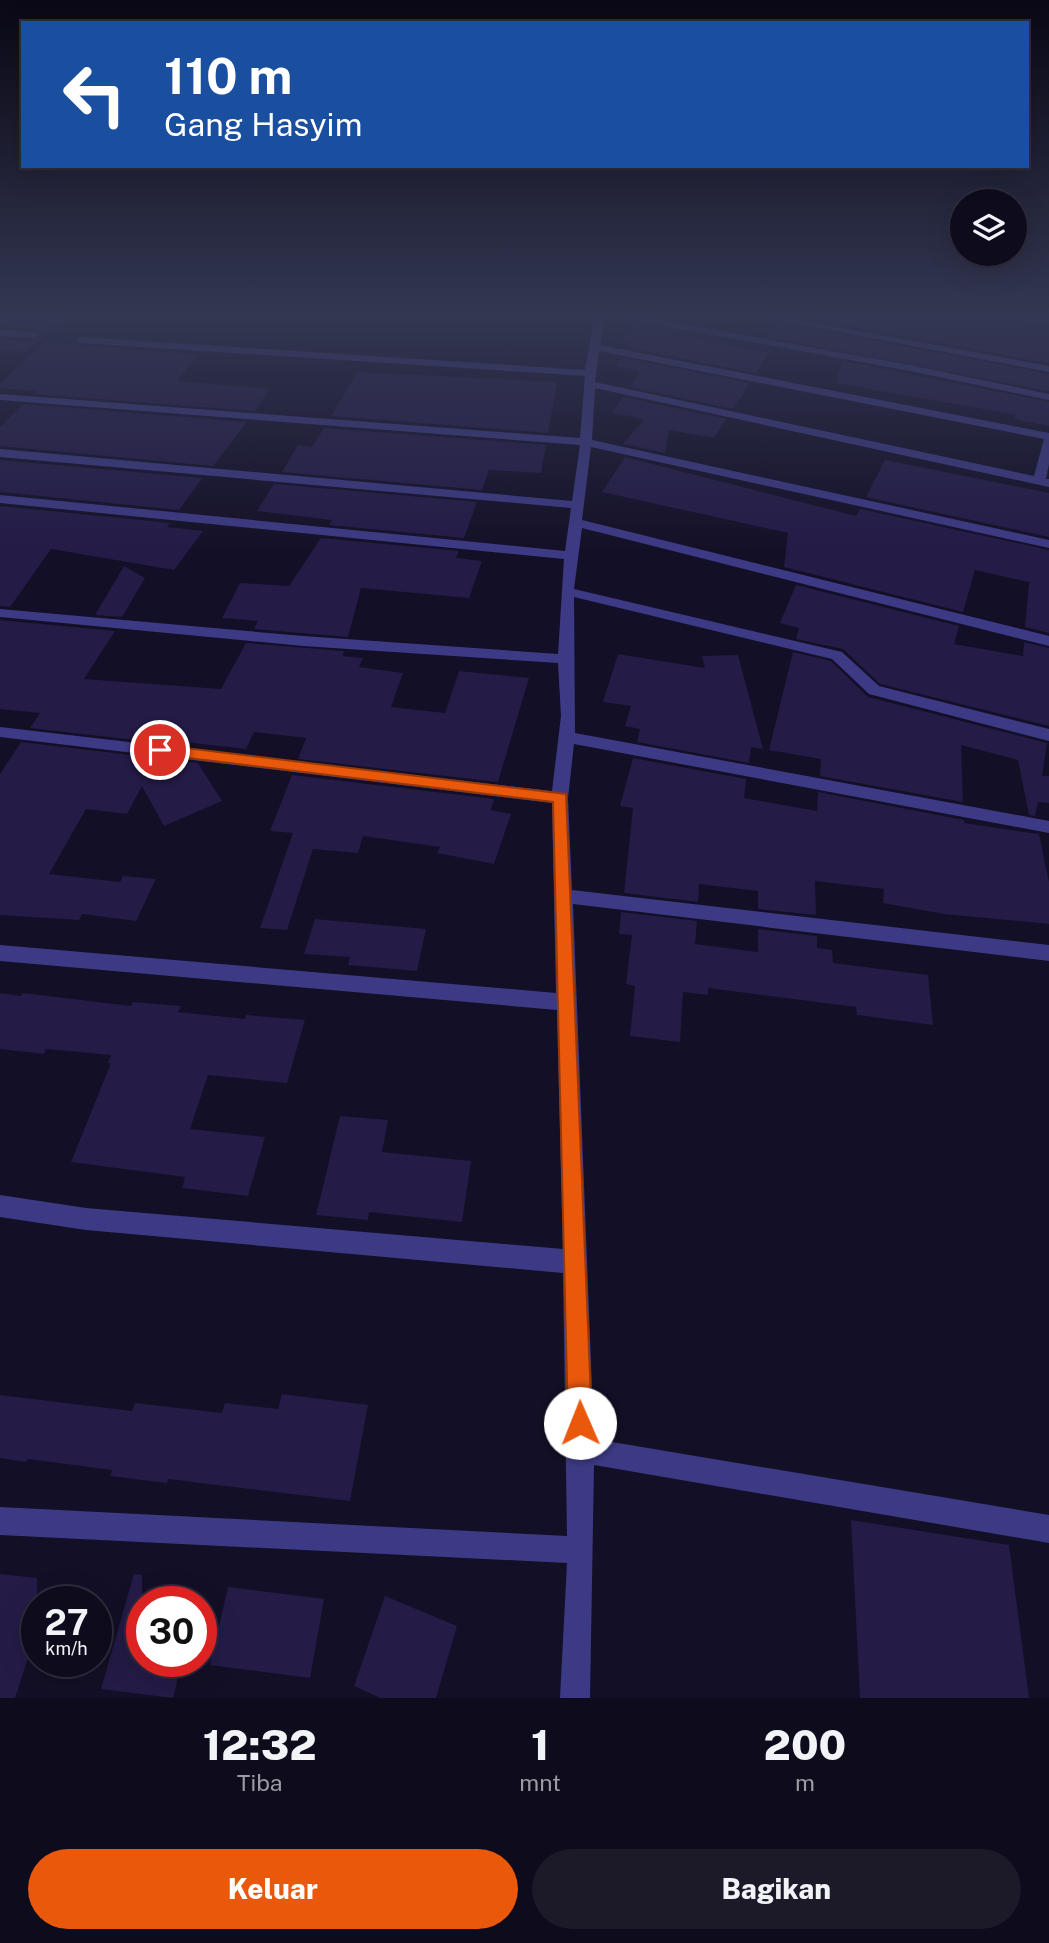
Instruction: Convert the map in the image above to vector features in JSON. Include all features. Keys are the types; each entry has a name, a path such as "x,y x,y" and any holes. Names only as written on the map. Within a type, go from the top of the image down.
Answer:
{"street":[{"path":"575,1698 581,1550 580,1450 576,1262 564,1002 560,797 569,716 565,659 567,591 586,442 589,393"},
{"path":"653,393 1044,482 1049,438 825,393"},
{"path":"1031,393 1049,397"},
{"path":"0,397 586,442 1049,544"},
{"path":"0,453 576,513 1049,641"},
{"path":"0,499 573,556"},
{"path":"567,591 837,655 849,662 862,683 874,690 1049,735"},
{"path":"0,614 303,641 565,659"},
{"path":"0,732 560,797"},
{"path":"565,737 1049,827"},
{"path":"564,896 1049,953"},
{"path":"0,953 564,1002"},
{"path":"0,1206 86,1219 576,1262"},
{"path":"580,1450 1049,1529"},
{"path":"0,1521 581,1550"}],"building":[{"path":"34,393 267,393 255,411"},
{"path":"345,393 555,393 548,433 331,416"},
{"path":"659,393 743,393 733,409"},
{"path":"894,393 1005,393 1049,402 1049,426 1014,419 1016,415"},
{"path":"623,397 726,419 714,438 669,430 665,453 623,444 644,419 612,413"},
{"path":"23,404 247,422 213,466 0,446 0,427"},
{"path":"324,428 546,445 541,473 489,470 482,490 282,472 298,445 312,447"},
{"path":"625,457 856,516 860,509 1049,550 1049,633 1025,627 1029,583 1032,583 975,570 963,612 784,567 788,533 602,492"},
{"path":"0,460 202,478 179,510 0,492"},
{"path":"885,460 1049,493 1049,537 866,497"},
{"path":"274,484 477,502 464,538 329,525 332,520 257,511"},
{"path":"0,506 170,523 167,527 203,531 174,570 51,549 10,607 0,606"},
{"path":"321,538 459,551 456,558 482,561 469,598 361,588 348,637 254,629 258,621 222,618 240,583 289,586"},
{"path":"124,566 145,578 122,617 95,615"},
{"path":"796,585 959,626 954,644 1023,656 1024,642 1049,648 1049,726 880,684 843,649 796,639 799,628 780,623"},
{"path":"0,620 115,631 84,679 221,689 246,643 344,651 343,656 363,658 359,667 403,673 391,707 445,713 459,671 529,678 498,782 298,759 306,738 254,732 246,749 184,742 187,746 30,728 40,713 0,709"},
{"path":"793,652 831,661 868,697 1047,743 1042,776 1049,776 1049,803 1038,802 1035,816 1029,815 1018,760 961,745 963,802 820,776 821,759 769,750"},
{"path":"618,654 705,668 702,656 738,655 763,749 751,747 749,763 637,742 640,729 625,726 631,706 603,702"},
{"path":"21,742 198,763 222,801 164,826 142,786 127,814 86,809 49,874 120,882 123,876 156,879 136,921 82,914 79,920 0,915 0,774"},
{"path":"633,758 746,779 744,798 817,811 818,792 964,820 964,823 1039,834 1049,882 1049,924 944,914 883,903 884,889 815,881 816,915 758,909 758,891 699,884 698,902 624,893 633,808 620,806"},
{"path":"292,775 494,799 491,810 511,814 494,864 437,853 440,847 363,836 358,853 313,849 287,930 260,928 293,833 270,831"},
{"path":"621,912 697,921 695,944 758,952 758,929 817,936 817,948 832,950 833,963 928,975 933,1025 857,1015 856,1007 708,988 708,995 683,992 680,1042 630,1036 635,986 626,984 632,935 619,934"},
{"path":"315,919 426,929 417,971 348,965 350,957 304,954"},
{"path":"0,993 21,996 23,993 131,1006 133,1002 181,1006 178,1012 245,1019 246,1015 305,1020 287,1083 208,1075 190,1129 265,1137 248,1196 182,1188 185,1177 71,1162 111,1063 108,1063 111,1055 46,1049 44,1054 0,1049"},
{"path":"340,1116 388,1120 382,1152 471,1161 462,1222 369,1212 368,1220 316,1215"},
{"path":"282,1394 368,1405 350,1501 168,1479 167,1483 110,1476 112,1470 0,1458 0,1395 132,1411 135,1403 222,1413 225,1403 278,1409"},
{"path":"851,1520 1009,1545 1029,1698 860,1698"},
{"path":"0,1574 37,1578 37,1586 21,1586 22,1677 15,1698 0,1698"},
{"path":"134,1574 142,1575 142,1586 131,1586"},
{"path":"228,1587 324,1599 310,1678 217,1666 217,1635"},
{"path":"385,1596 457,1626 436,1698 381,1698 354,1686"},
{"path":"126,1602 126,1677 178,1677 173,1698 101,1689 104,1677 112,1677 112,1651"}],"route":[{"path":"160,750 560,797 564,1002 576,1262 580,1423"}]}
